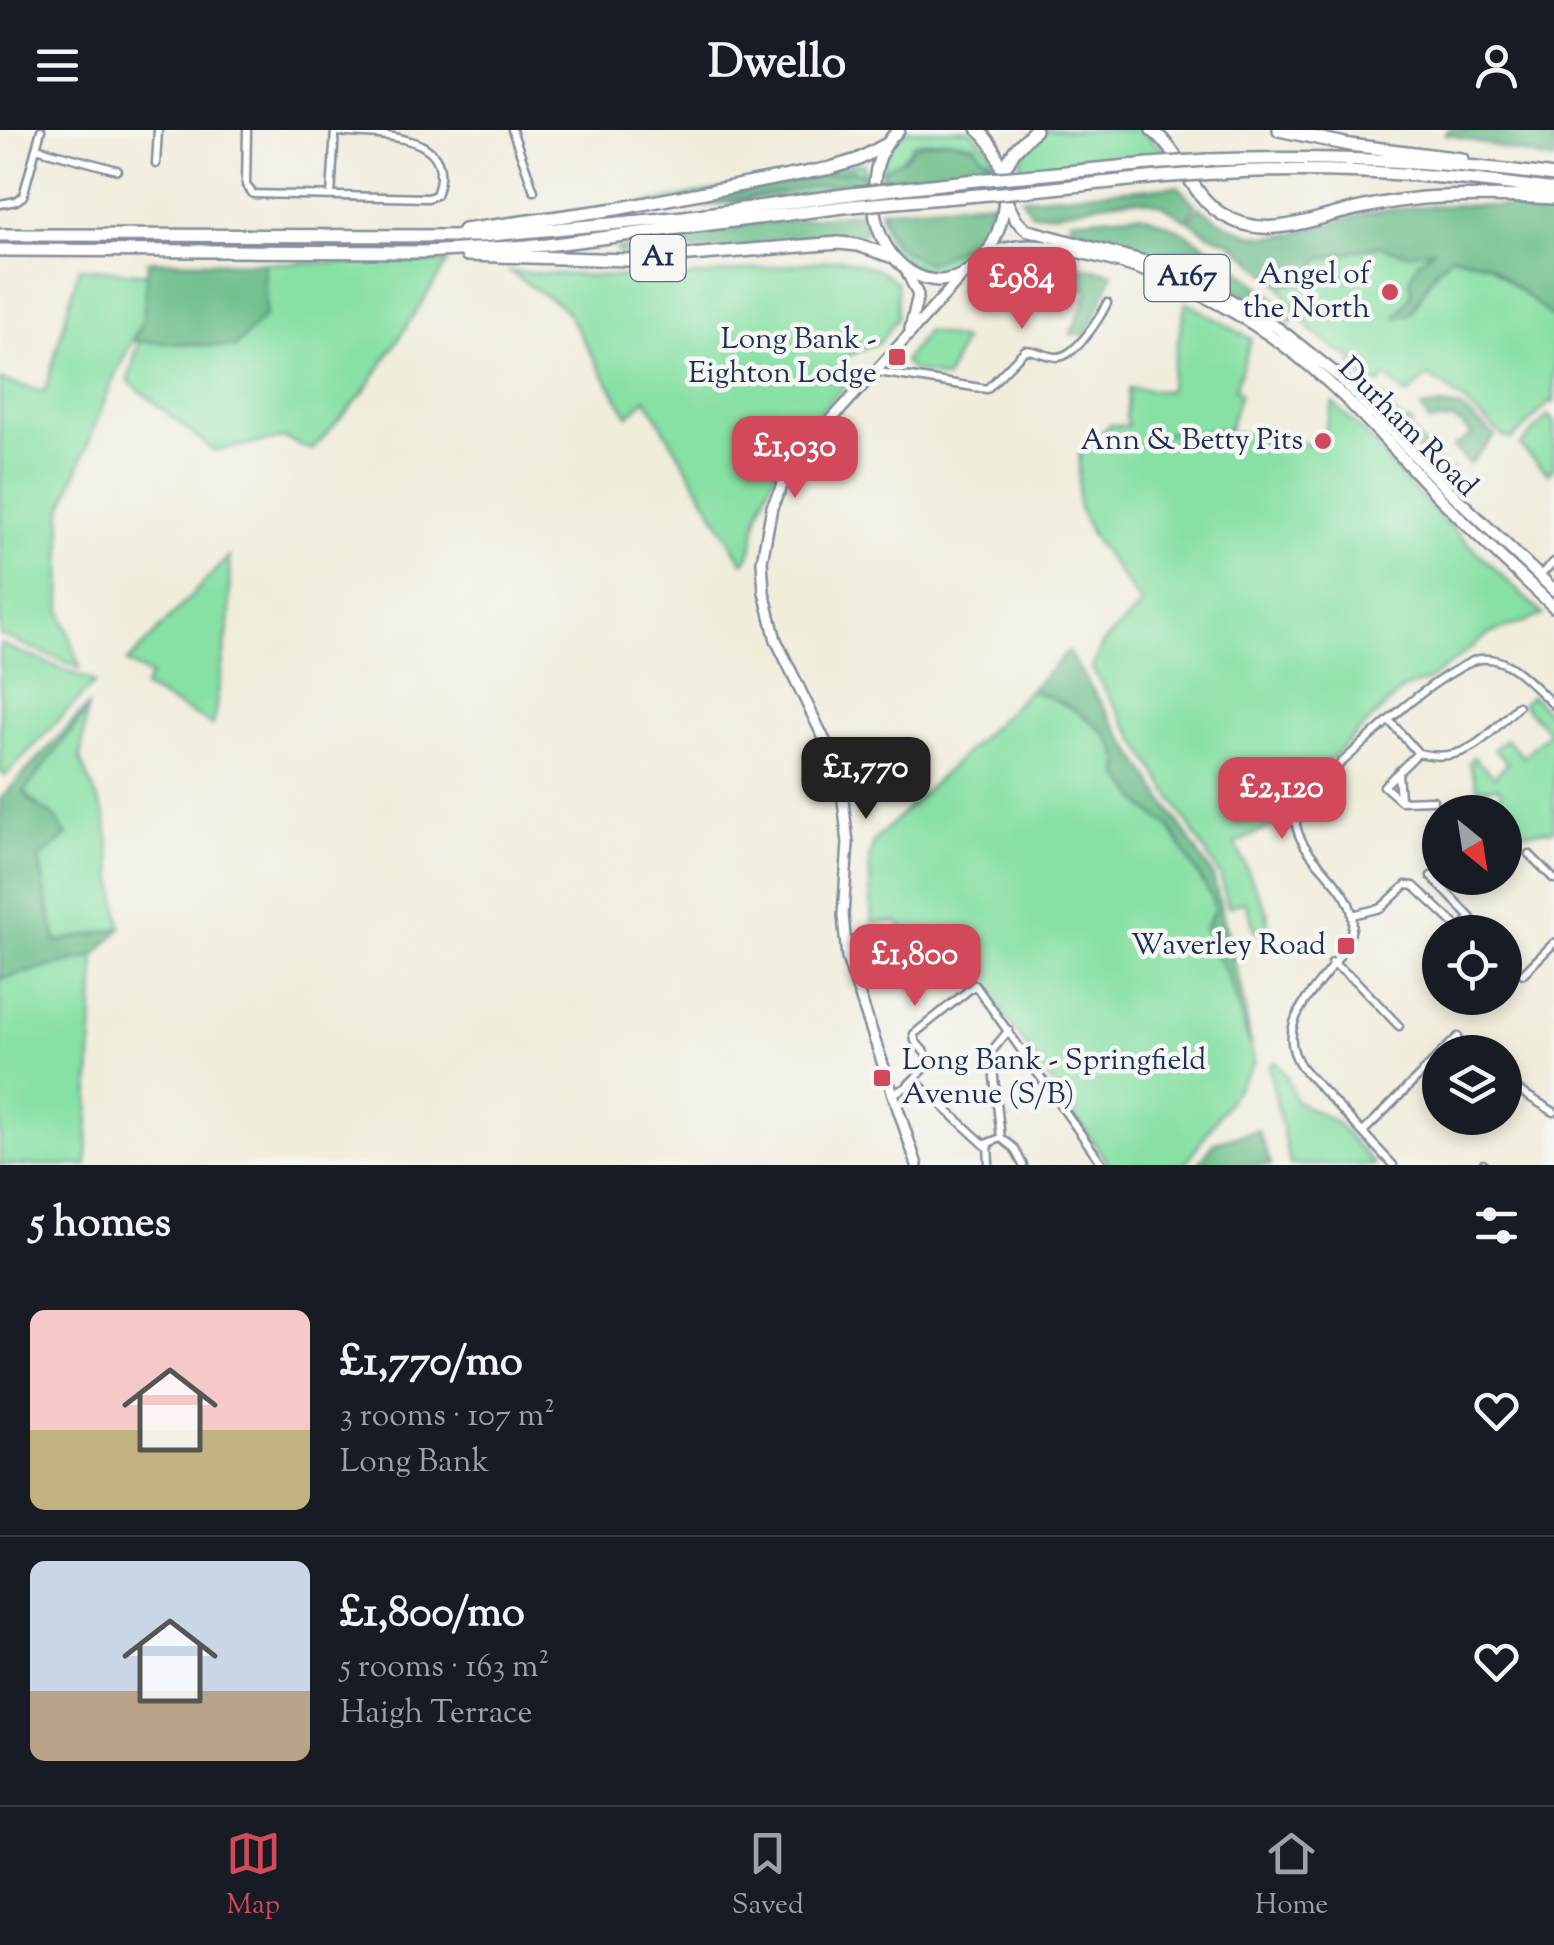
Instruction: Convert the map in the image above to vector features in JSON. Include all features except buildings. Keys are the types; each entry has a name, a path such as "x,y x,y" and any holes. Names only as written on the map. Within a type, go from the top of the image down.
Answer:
{"highway":[{"path":"1003,170 1015,150 1035,130"},
{"path":"1152,130 1175,154 1204,199 1222,214 1253,227 1286,228 1375,205 1421,198 1554,198"},
{"name":"A1","path":"1278,130 1350,144 1446,155 1511,170"},
{"name":"A1","path":"414,236 616,208 850,163 893,135"},
{"name":"A1","path":"0,235 414,236 540,232 896,195 976,180 1208,160 1358,158 1554,176"},
{"name":"A1","path":"896,195 978,195 1158,177 1309,170 1406,173 1554,190"},
{"name":"A1","path":"0,250 423,252 546,245 852,200"},
{"name":"A1","path":"423,252 498,258 627,260 849,243 890,256"}],"main road":[{"name":"A167","path":"968,270 984,256 998,229 1004,196 1003,170 994,146 978,130"},
{"path":"893,135 875,172 874,198 877,230 890,256 906,270 930,278 968,270"},
{"name":"Durham Road","path":"1004,196 1026,230 1150,262 1224,296 1279,329 1340,378 1444,486 1554,590"},
{"name":"Durham Road","path":"984,256 1016,244 1037,244 1102,258 1172,282 1248,321 1330,383 1443,501 1554,607"},
{"path":"906,270 918,296 908,336"},
{"path":"917,1165 847,958 843,915 847,828 841,783 828,747 776,640 764,592 762,561 772,506 793,462 968,270"}],"street":[{"path":"0,204 16,202 22,196 42,130"},
{"path":"156,164 158,130"},
{"path":"248,130 248,190 261,196 428,198 436,194 439,185 439,164 428,147 412,139 335,131 331,196"},
{"path":"512,130 534,190"},
{"path":"36,148 117,170"},
{"path":"878,372 987,389 1025,350 1059,357 1066,354 1089,332 1107,303"},
{"path":"1538,577 1554,562"},
{"path":"1393,1165 1303,1070 1292,1045 1300,1010 1347,940 1352,915 1346,898 1298,834 1296,813 1308,793 1389,720 1462,666 1486,657 1506,662 1554,705"},
{"path":"1389,720 1418,753 1436,756 1471,750 1518,706"},
{"path":"1418,753 1384,786 1400,800 1422,800"},
{"path":"1398,773 1400,800"},
{"path":"1529,854 1554,879"},
{"path":"1352,915 1380,908 1406,885 1422,893"},
{"path":"1424,895 1460,929 1471,918 1449,895"},
{"path":"1523,974 1554,943"},
{"path":"1332,962 1399,1026"},
{"path":"892,1094 932,1062 914,1034 970,986 979,988 1103,1165"},
{"path":"1009,1030 991,1052 1002,1138 1014,1148 1022,1165"},
{"path":"1364,1131 1422,1073"},
{"path":"914,1080 987,1147"},
{"path":"1522,1092 1554,1112"},
{"path":"990,1165 987,1147 991,1139 1002,1138"}],"green space":[{"path":"907,130 970,130 995,161 981,155 974,145 948,140 916,143 880,183 887,153"},
{"path":"1047,130 1140,130 1169,156 1017,170 1027,145"},
{"path":"1448,130 1554,130 1554,161 1445,134"},
{"path":"948,140 975,145 993,163 992,172 880,183 884,169 905,158 913,149 911,146"},
{"path":"863,163 865,176 852,170 713,195 726,200 819,185 848,188 555,224 555,220"},
{"path":"852,170 865,176 866,184 819,185 704,205 684,203"},
{"path":"1178,186 1196,206 1186,220 1162,205 1143,200 1032,214 1021,198"},
{"path":"996,200 991,229 978,251 961,265 941,271 921,269 902,258 888,239 880,210 893,241 907,251 938,259"},
{"path":"991,201 984,223 969,241 927,263 896,244 887,229 883,210"},
{"path":"1459,205 1554,208 1554,319 1488,264 1452,255 1436,270 1410,314 1396,317 1412,294 1410,278 1418,261 1435,249 1408,254 1377,246 1319,259 1315,269 1347,280 1280,285 1232,243 1189,221 1200,207 1242,231 1278,236 1371,212"},
{"path":"865,212 867,228 860,238 642,254 618,253 616,249 650,240 733,231 744,225"},
{"path":"1140,214 1204,244 1297,318 1291,322 1210,276 1128,243 1070,229 1071,220"},
{"path":"1377,246 1408,254 1438,248 1410,278 1412,294 1397,316 1410,314 1436,270 1451,255 1488,264 1554,319 1554,403 1551,401 1512,439 1504,437 1445,386 1427,376 1408,395 1385,377 1380,384 1367,382 1352,364 1353,359 1302,320 1280,285 1346,280 1344,276 1315,269 1319,259"},
{"path":"1036,258 1113,273 1092,324 1083,335 1071,334 1088,292 1067,277 1045,269 1029,272 1027,284 1003,286 992,278 995,272"},
{"path":"840,259 879,270 897,283 897,318 880,342 847,356 842,374 846,385 783,459 766,493 752,547 743,563 646,398 628,416 565,309 510,272 673,279"},
{"path":"148,261 264,263 266,314 235,347 134,341 143,319"},
{"path":"448,262 364,392 312,450 284,438 214,451 128,381 139,341 236,347 266,314 264,263"},
{"path":"79,268 147,274 143,319 114,377 62,510 61,611 80,668 0,635 0,380 45,392"},
{"path":"1186,302 1251,339 1235,390 1240,393 1229,429 1163,433 1243,434 1319,447 1333,403 1373,442 1411,488 1543,615 1489,634 1428,681 1403,689 1290,798 1284,821 1235,843 1267,912 1268,930 1256,933 1245,901 1228,907 1221,877 1092,669 1102,644 1142,605 1092,536 1078,505 1080,451 1110,425 1128,426 1129,388 1168,391"},
{"path":"927,331 963,340 946,379 910,369 904,361"},
{"path":"1364,394 1389,400 1388,406 1405,425 1408,421 1412,425 1410,430 1428,450 1430,445 1432,455 1449,473 1452,469 1456,490"},
{"path":"1421,408 1461,408 1495,436 1469,464 1453,447 1472,435 1455,420 1429,422"},
{"path":"1548,416 1554,421 1554,467 1548,473 1520,446"},
{"path":"229,556 230,616 213,725 144,688 150,676 127,663"},
{"path":"0,644 95,682 5,776 0,771"},
{"path":"1068,652 1213,876 1251,1045 1230,982 1204,930 1215,909 1211,896 1169,826 1146,809 1119,774 1114,745 1103,732 1058,701 1029,691"},
{"path":"1029,691 1058,701 1103,732 1119,759 1119,774 1146,809 1169,826 1211,896 1215,909 1204,930 1230,982 1255,1062 1185,1165 1109,1165 975,973 949,955 939,963 899,922 872,922 869,859 874,841"},
{"path":"1532,695 1554,720 1554,830 1522,832 1522,795 1501,795 1499,787 1478,789 1469,763 1473,757 1494,777 1508,763 1494,749 1506,739 1523,757 1549,732 1522,704"},
{"path":"88,706 24,792 34,804 52,814 67,835 39,859 56,942 121,928 95,956 0,979 0,799"},
{"path":"87,711 80,759 105,816 121,928 56,942 39,859 67,835 24,791"},
{"path":"95,956 87,1165 0,1165 0,979"},
{"path":"1275,1061 1286,1075 1296,1101 1334,1121 1375,1165 1290,1165 1270,1073 1270,1065"},
{"path":"1258,1130 1271,1165 1198,1165 1214,1142"}],"place":[{"name":"Angel of the North","path":"1390,292"},
{"name":"Long Bank - Eighton Lodge","path":"897,357"},
{"name":"Ann & Betty Pits","path":"1323,441"},
{"name":"Waverley Road","path":"1346,946"},
{"name":"Long Bank - Springfield Avenue (S/B)","path":"882,1078"}]}
